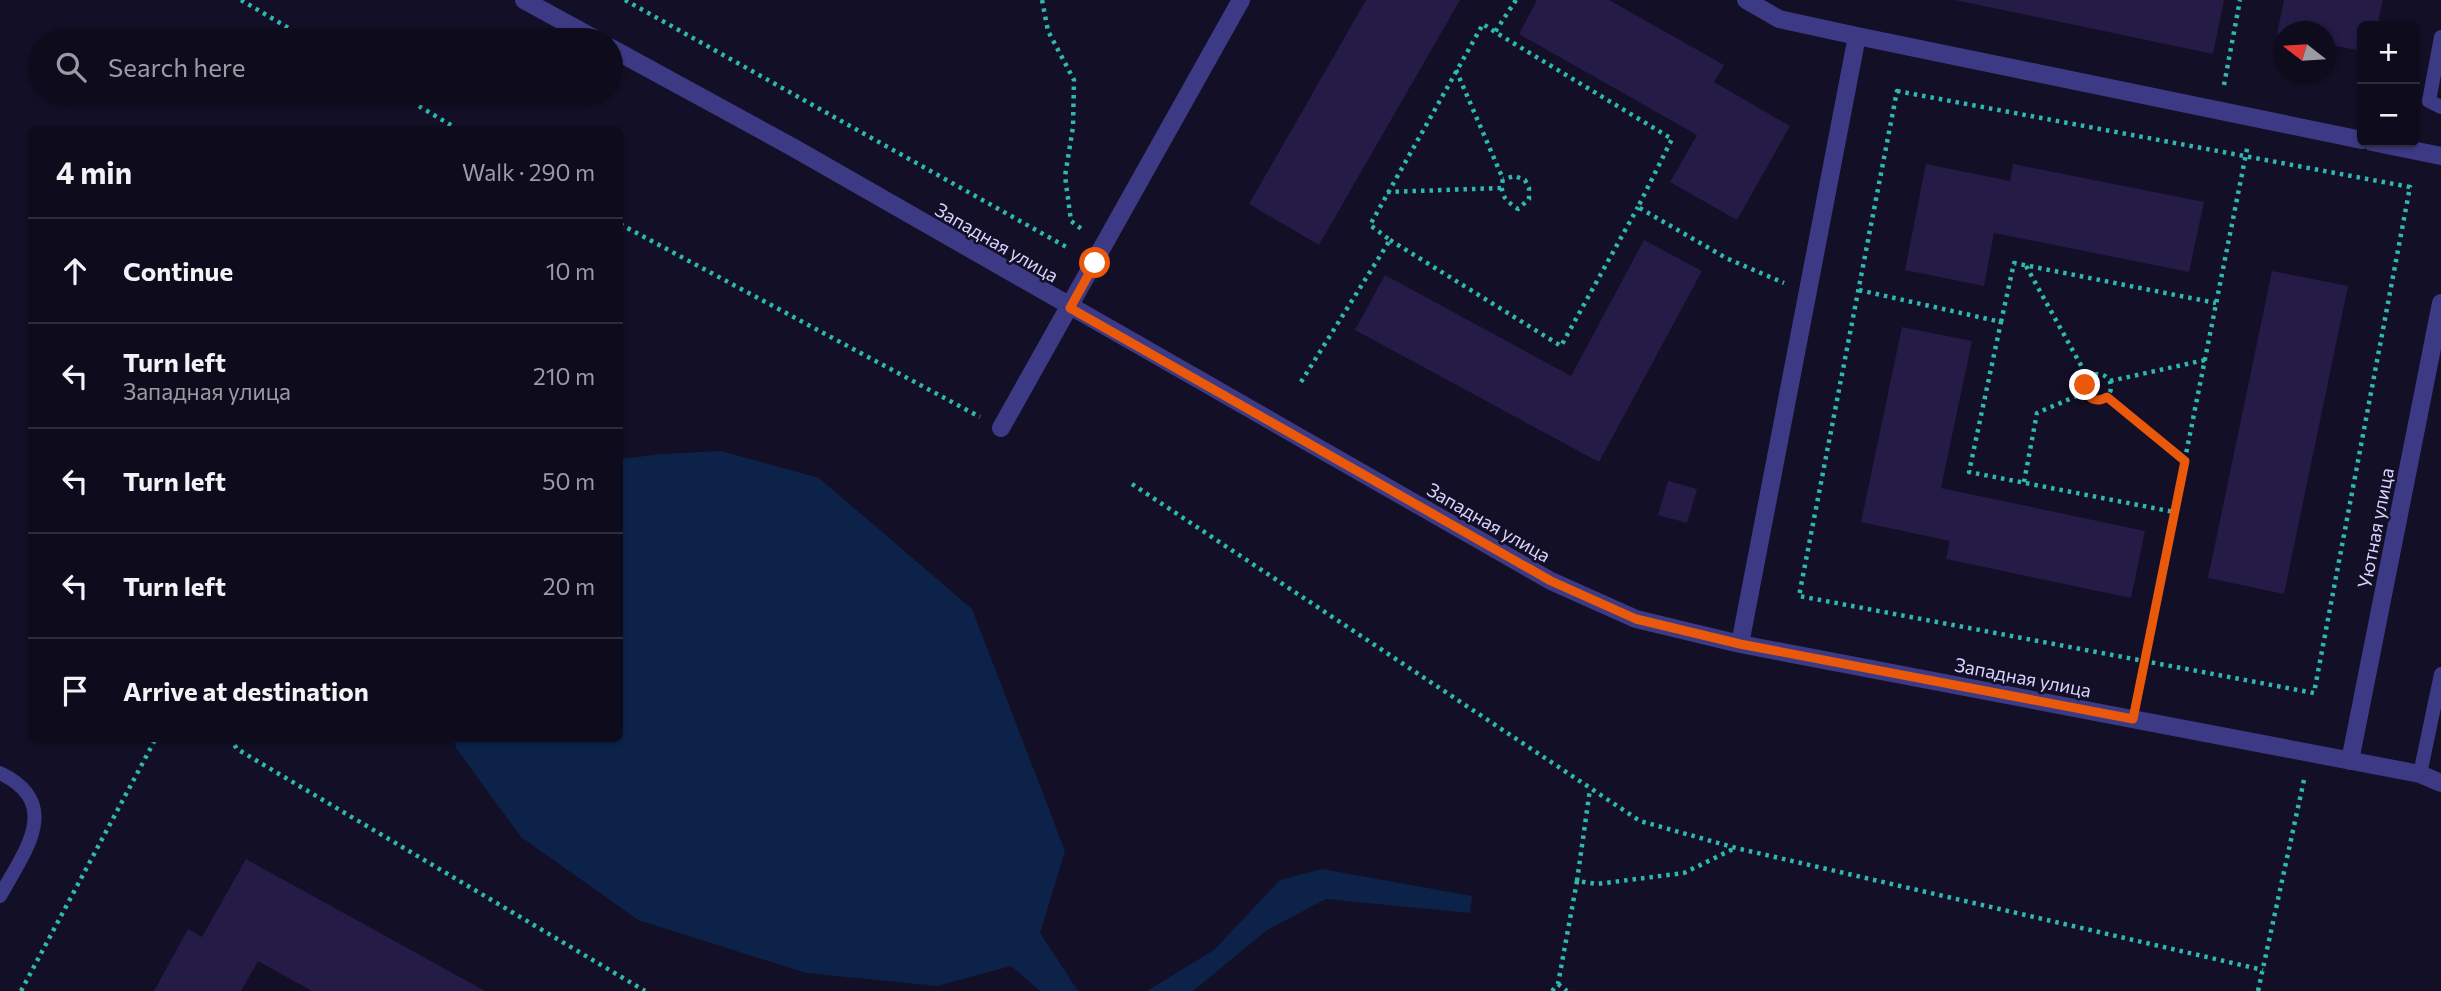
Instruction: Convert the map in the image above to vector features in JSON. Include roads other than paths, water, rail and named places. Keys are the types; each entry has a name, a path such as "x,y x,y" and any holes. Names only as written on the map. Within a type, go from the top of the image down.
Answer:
{"street":[{"path":"524,0 575,28"},
{"path":"1001,428 1241,0"},
{"path":"1746,0 1779,19 2357,139"},
{"path":"1740,644 1857,36"},
{"name":"Западная улица","path":"623,55 794,148 1551,581 1636,619 1740,644 2420,774 2441,781"},
{"path":"2397,147 2441,156"},
{"name":"Уютная улица","path":"2350,761 2441,303"}],"lane":[{"path":"2441,37 2429,101 2441,107"},
{"path":"2420,774 2441,674"},
{"path":"0,773 25,789 36,811 32,839 0,896"}],"water":[{"path":"721,451 819,478 972,609 1065,851 1040,933 1078,991 1040,991 1011,966 937,986 806,973 638,920 521,837 456,748 455,742 623,742 623,459"},
{"path":"1322,869 1472,896 1470,913 1326,899 1267,930 1193,991 1147,991 1214,950 1280,880"}]}
